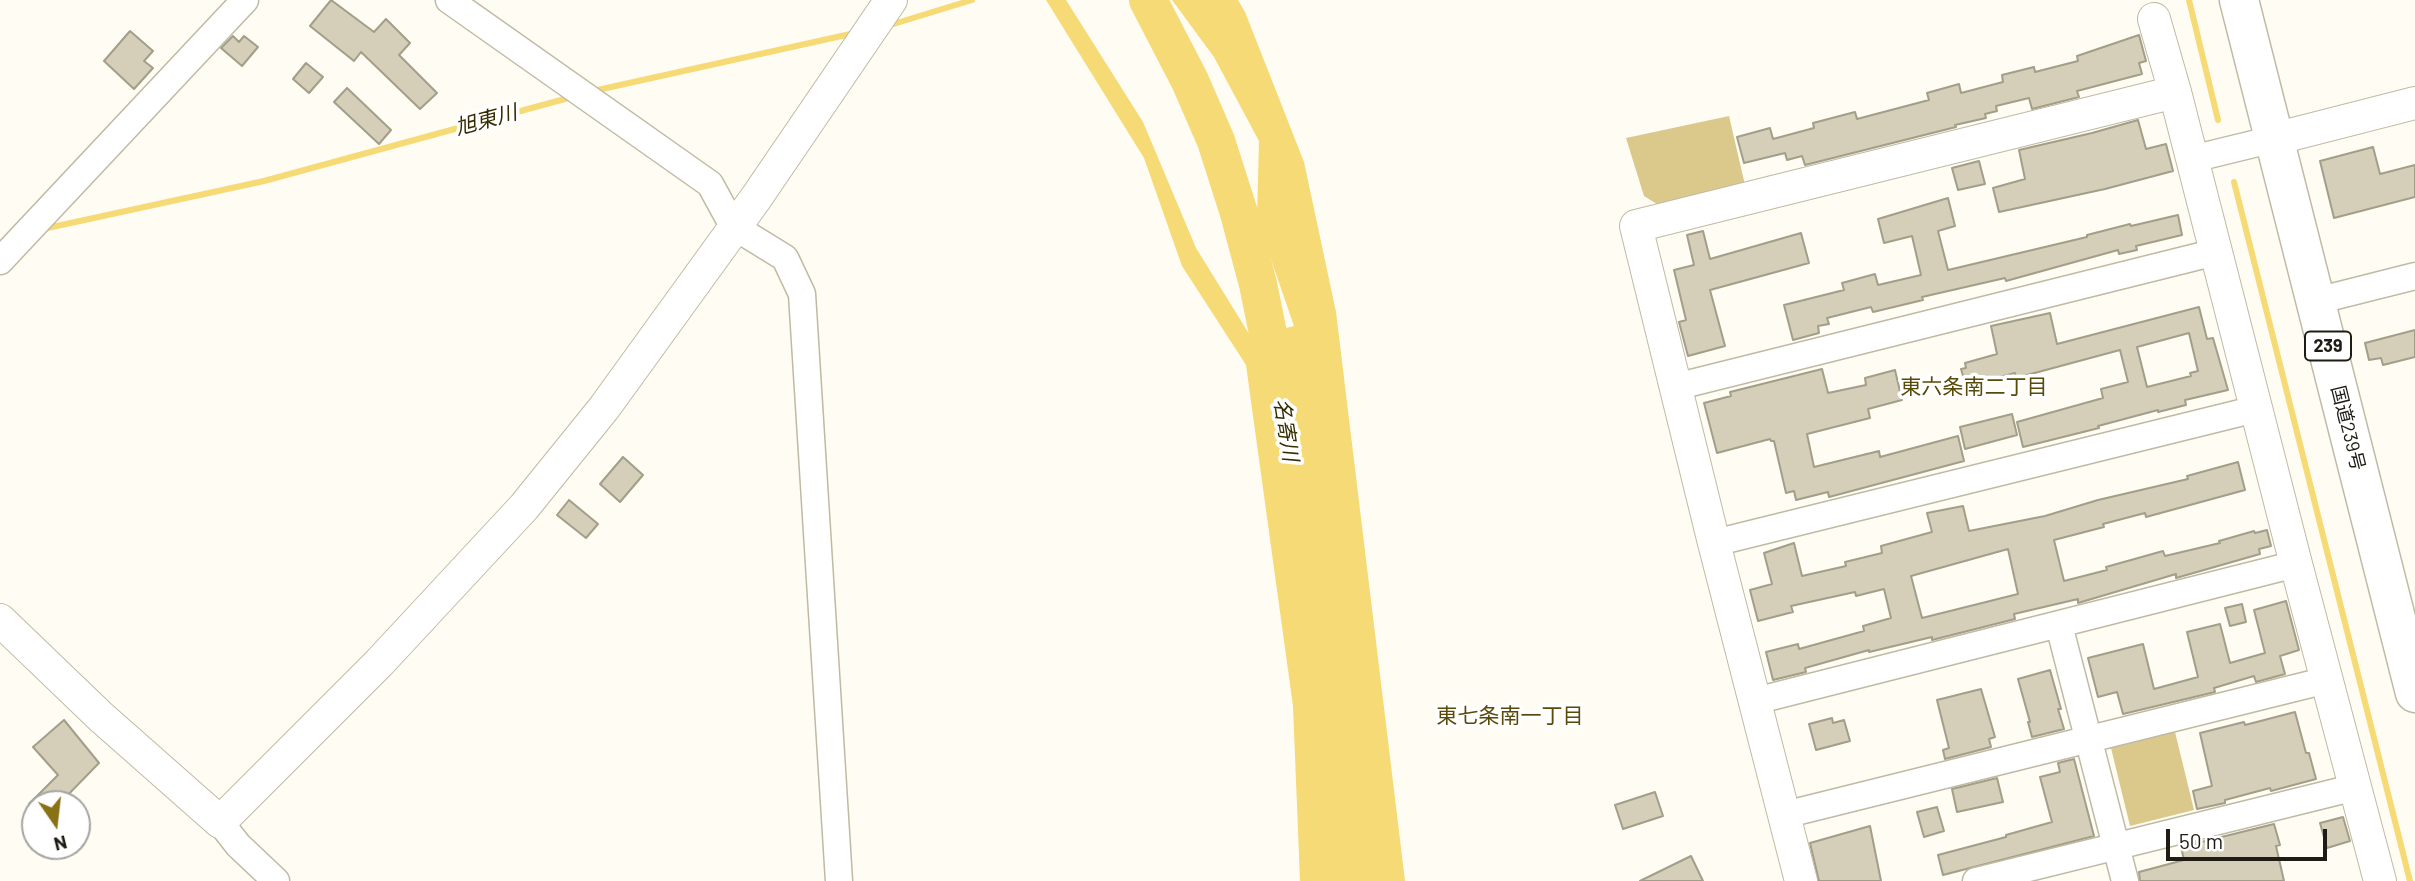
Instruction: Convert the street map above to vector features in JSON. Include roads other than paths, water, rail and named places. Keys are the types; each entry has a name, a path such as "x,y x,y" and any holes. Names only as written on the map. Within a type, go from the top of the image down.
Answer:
{"highway":[{"name":"国道239号","path":"2239,0 2415,693"}],"street":[{"path":"0,261 245,0"},
{"path":"449,0 710,184 733,226 786,258 802,294 839,881"},
{"path":"220,822 379,663 524,507 604,408 733,226 756,198 891,0"},
{"path":"2154,19 2380,881"},
{"path":"1801,881 1636,226 2175,92"},
{"path":"2192,159 2415,103"},
{"path":"1675,387 2216,252"},
{"path":"2316,301 2415,276"},
{"path":"1714,543 2256,409"},
{"path":"1755,701 2296,564"},
{"path":"0,620 101,717 220,822 276,881"},
{"path":"2059,625 2125,881"},
{"path":"1784,816 2327,680"},
{"path":"1976,881 2356,787"}],"water":[{"path":"1046,0 1066,0 1143,122 1196,248 1251,337 1294,326 1257,219 1259,141 1214,57 1172,0 1238,0 1245,12 1304,162 1336,312 1405,881 1300,881 1293,706 1246,365 1182,266 1144,158"}],"waterway":[{"name":"旭東川","path":"887,26 972,0"},
{"name":"名寄川","path":"1148,0 1190,81 1216,141 1258,284 1278,383"},
{"path":"2189,0 2218,120"},
{"name":"旭東川","path":"593,91 855,33"},
{"name":"旭東川","path":"43,229 264,181 572,97"},
{"path":"2234,182 2410,881"}],"district":[{"name":"東六条南二丁目","path":"1974,387"},
{"name":"東七条南一丁目","path":"1510,716"}]}
